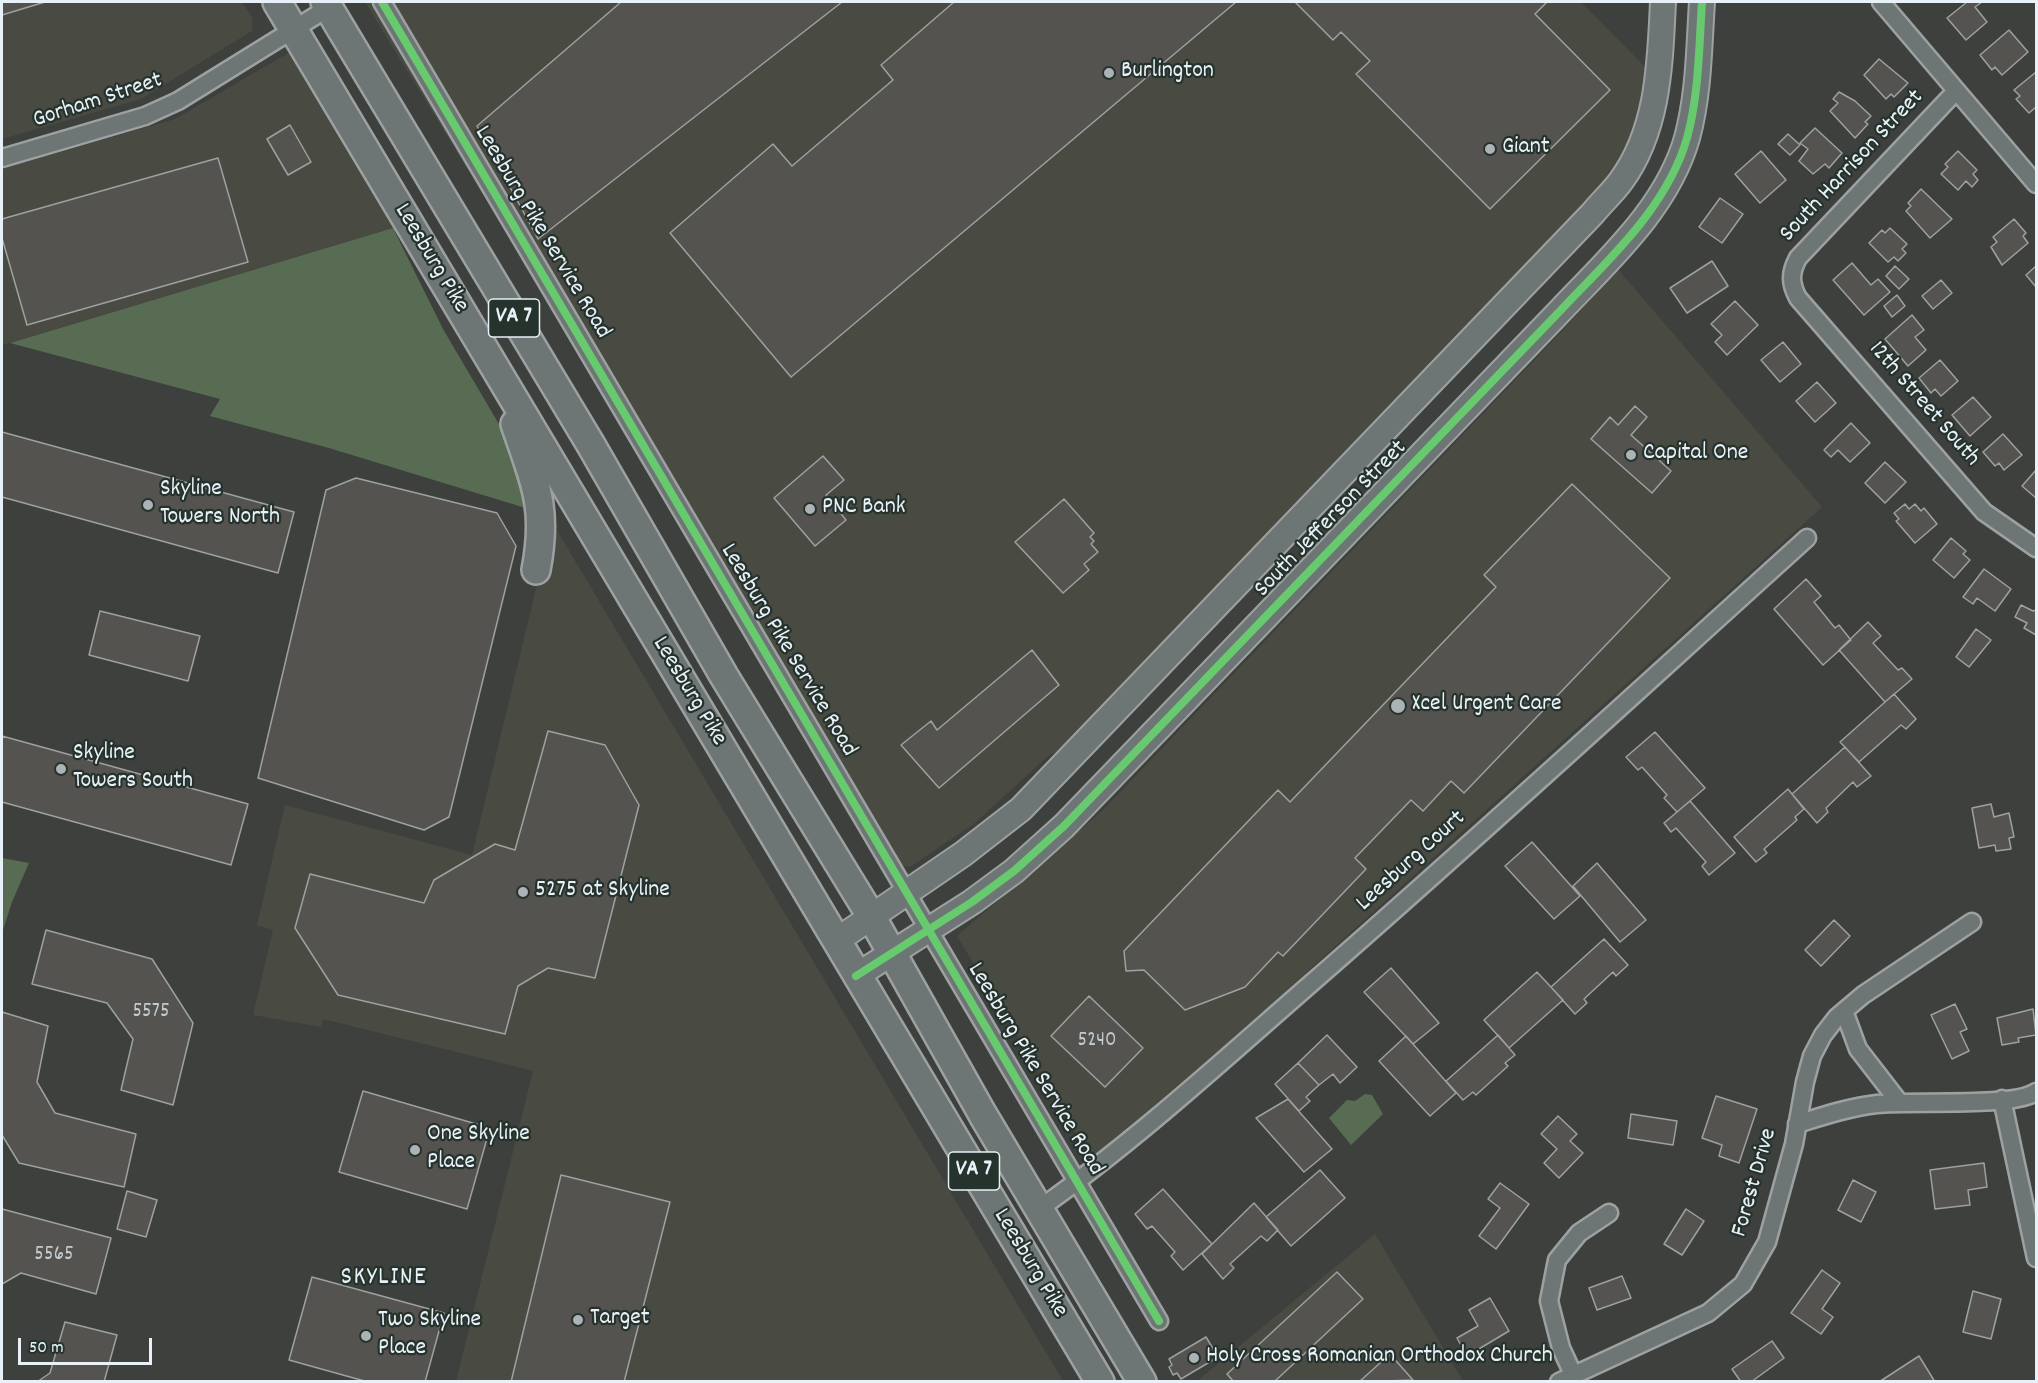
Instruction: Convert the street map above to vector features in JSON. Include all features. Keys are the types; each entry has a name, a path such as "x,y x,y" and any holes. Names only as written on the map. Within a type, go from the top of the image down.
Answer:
{"main road":[{"name":"Leesburg Pike","path":"277,2 1100,1382"},
{"name":"Leesburg Pike","path":"326,5 585,435 724,676 871,916 1039,1209 1142,1382"},
{"path":"496,369 541,505 542,536 536,570"}],"street":[{"name":"Leesburg Pike Service Road","path":"382,2 1159,1321"},
{"name":"South Jefferson Street","path":"836,941 997,829 1052,778 1472,340 1622,180 1652,116 1660,67 1663,2"},
{"name":"South Jefferson Street","path":"856,976 972,902 1014,871 1064,826 1600,269 1640,223 1662,196 1686,141 1697,74 1702,2"},
{"path":"1881,2 2037,184"},
{"name":"Gorham Street","path":"2,158 145,116 178,101 293,29 326,5"},
{"name":"South Harrison Street","path":"1791,278 1798,258 1956,91"},
{"name":"12th Street South","path":"1791,278 1798,298 1984,512 2037,548"},
{"name":"Leesburg Court","path":"1039,1209 1170,1106 1398,908 1807,538"},
{"path":"1797,1124 1812,1056 1823,1035 1844,1011 1893,972 1970,922"},
{"path":"1844,1011 1858,1049 1899,1102"},
{"name":"Forest Drive","path":"1566,1378 1708,1313 1743,1284 1767,1242 1797,1124 1875,1104 2002,1099 2029,1097 2037,1092"},
{"path":"2002,1099 2037,1258"},
{"path":"1566,1378 1549,1301 1557,1260 1579,1233 1609,1213"}],"shaded area":[{"path":"2,2 242,2 252,17 252,31 141,99 2,139"},
{"path":"365,2 1581,2 1646,68 1643,98 1635,127 1607,183 1065,748 1048,756 975,823 910,867 901,866 610,387 533,264 528,268"},
{"path":"290,52 393,228 2,345 2,169 175,119"},
{"path":"1617,268 1822,507 1094,1164 957,936 1102,811 1565,328"},
{"path":"552,522 1063,1381 456,1381 533,1071 323,1019 321,1027 253,1015 273,930 257,925 285,805 472,855"},
{"path":"1375,1234 1463,1381 1196,1382"}],"green space":[{"path":"393,228 443,329 513,448 532,510 329,448 210,416 220,399 10,343"},
{"path":"2,858 29,863 12,902 2,933"},
{"path":"1365,1094 1372,1095 1383,1114 1351,1145 1329,1118 1347,1100 1355,1101"}],"building":[{"path":"2,2 45,2 2,15"},
{"path":"621,2 842,2 538,239 477,126"},
{"path":"954,2 1236,2 791,377 670,233 773,144 792,166 893,80 881,65"},
{"name":"Giant","path":"1295,2 1547,2 1535,14 1610,90 1490,209 1356,74 1370,61 1341,32 1333,40"},
{"path":"1967,2 1982,2 1975,7 1987,22 1966,40 1947,18"},
{"path":"2009,30 2028,52 2002,75 1995,67 1992,70 1980,55"},
{"path":"1879,59 1908,83 1894,97 1891,94 1886,99 1864,75"},
{"path":"2036,72 2036,107 2029,113 2016,99 2020,96 2014,90"},
{"path":"1839,92 1855,101 1871,116 1865,122 1868,124 1855,138 1830,111 1838,103 1833,99"},
{"path":"290,125 311,162 288,175 267,139"},
{"path":"1815,128 1842,153 1829,168 1825,164 1813,174 1799,161 1808,149 1800,143"},
{"path":"1788,134 1800,145 1790,155 1778,144"},
{"path":"1761,151 1786,180 1760,203 1735,174"},
{"path":"1958,151 1977,170 1973,174 1978,180 1972,187 1966,181 1958,190 1941,174 1948,167 1945,164"},
{"path":"218,158 248,262 27,325 2,238 2,219"},
{"path":"1921,189 1952,219 1930,238 1906,211 1911,206 1908,203"},
{"path":"1720,198 1743,214 1722,243 1699,227"},
{"path":"2014,219 2026,233 2023,236 2028,243 2002,265 1991,247 1997,242 1993,237"},
{"path":"1890,228 1907,244 1902,249 1906,253 1898,261 1894,257 1888,262 1869,243 1882,230 1885,233"},
{"path":"1712,261 1728,286 1687,313 1670,288"},
{"path":"1852,263 1871,285 1878,279 1890,292 1864,315 1833,280"},
{"path":"1895,266 1909,279 1899,289 1886,276"},
{"path":"2036,266 2036,287 2026,275"},
{"path":"1941,280 1952,293 1933,309 1922,296"},
{"path":"1897,295 1905,306 1892,317 1884,306"},
{"path":"1735,301 1758,325 1727,355 1715,342 1722,335 1711,324"},
{"path":"1912,315 1924,330 1915,337 1926,350 1908,366 1885,339"},
{"path":"1783,342 1801,364 1780,382 1761,360"},
{"path":"1940,360 1958,381 1941,396 1935,389 1931,393 1919,378"},
{"path":"1817,382 1836,403 1815,422 1796,401"},
{"path":"1973,397 1991,417 1970,436 1952,415"},
{"name":"Capital One","path":"1635,406 1647,417 1631,435 1671,471 1652,493 1591,439 1610,417 1618,425"},
{"path":"1851,423 1870,443 1850,462 1838,450 1831,457 1824,450"},
{"name":"Skyline Towers North","path":"2,432 294,512 278,573 2,497"},
{"path":"2003,434 2022,455 2004,470 1999,463 1995,466 1983,452"},
{"name":"PNC Bank","path":"823,456 844,480 826,495 846,520 815,546 774,498"},
{"path":"1885,462 1906,482 1885,503 1865,483"},
{"path":"2036,470 2036,498 2022,486"},
{"path":"356,478 497,513 516,546 449,817 424,830 258,778 326,490"},
{"path":"1572,484 1670,578 1464,793 1451,781 1423,811 1411,800 1355,858 1366,869 1283,956 1278,952 1245,987 1185,1010 1144,970 1126,971 1124,951 1278,790 1290,802 1496,587 1484,575"},
{"path":"1064,499 1094,533 1090,537 1094,541 1091,544 1098,552 1084,564 1089,570 1063,593 1015,542"},
{"path":"1905,504 1909,509 1915,504 1921,511 1924,508 1937,524 1915,543 1896,521 1899,519 1894,513"},
{"path":"1951,538 1966,551 1963,554 1970,560 1954,578 1933,560"},
{"path":"1984,569 2011,589 1995,611 1977,598 1973,604 1963,597"},
{"path":"1806,579 1821,596 1814,602 1835,628 1839,625 1851,640 1823,665 1774,609"},
{"path":"2021,605 2033,611 2036,610 2036,635 2024,628 2027,623 2015,617"},
{"path":"100,611 200,636 188,681 89,655"},
{"path":"1868,622 1881,636 1873,643 1898,670 1902,668 1912,679 1885,702 1839,650"},
{"path":"1976,629 1991,640 1969,667 1956,657"},
{"path":"1032,650 1059,685 939,788 901,745 931,721 937,730"},
{"path":"1894,694 1916,719 1906,729 1901,725 1859,762 1840,742"},
{"name":"5275 at Skyline","path":"548,731 605,745 639,805 595,978 548,968 518,986 505,1034 338,995 295,928 310,874 424,903 434,880 495,844 515,850"},
{"path":"1655,732 1705,788 1677,812 1664,798 1667,795 1642,767 1638,770 1626,757"},
{"name":"Skyline Towers South","path":"2,736 248,804 231,865 2,802"},
{"path":"1845,747 1871,776 1857,787 1853,782 1826,808 1828,812 1817,823 1792,794"},
{"path":"1788,789 1804,809 1795,817 1797,820 1764,849 1767,853 1756,862 1734,837"},
{"path":"1690,801 1735,853 1709,875 1702,866 1706,862 1676,828 1671,832 1664,823"},
{"path":"1991,804 1994,817 2009,813 2014,837 2009,838 2011,849 1996,851 1995,845 1979,848 1972,808"},
{"path":"1532,842 1580,896 1554,919 1505,866"},
{"path":"1597,863 1646,920 1620,942 1573,886"},
{"path":"1834,920 1850,936 1821,966 1805,950"},
{"path":"46,930 152,959 193,1023 173,1105 121,1090 133,1039 107,1003 32,984"},
{"path":"1604,939 1628,965 1616,976 1613,972 1584,999 1587,1003 1575,1014 1551,987"},
{"path":"1391,968 1439,1023 1413,1044 1364,992"},
{"path":"1537,972 1563,1000 1509,1048 1484,1020"},
{"path":"1089,996 1143,1048 1105,1087 1051,1036"},
{"path":"1955,1004 1967,1029 1960,1032 1969,1051 1952,1059 1931,1015"},
{"path":"2033,1009 2036,1035 2018,1038 2019,1042 2002,1045 1997,1018"},
{"path":"2,1012 48,1026 37,1082 55,1113 136,1134 124,1187 19,1163 2,1135"},
{"path":"1327,1035 1357,1067 1340,1083 1333,1074 1319,1085 1298,1063"},
{"path":"1498,1035 1515,1055 1505,1063 1508,1066 1476,1095 1473,1092 1463,1100 1446,1081"},
{"path":"1406,1036 1456,1093 1430,1116 1379,1061"},
{"path":"1298,1063 1319,1085 1306,1097 1310,1101 1299,1111 1275,1084"},
{"name":"One Skyline Place","path":"363,1091 490,1128 467,1209 339,1172"},
{"path":"1716,1096 1757,1109 1739,1163 1719,1156 1722,1145 1702,1138"},
{"path":"1288,1099 1332,1149 1304,1172 1256,1118"},
{"path":"1631,1114 1677,1121 1673,1145 1628,1138"},
{"path":"1558,1116 1577,1134 1570,1141 1583,1153 1559,1178 1544,1163 1557,1149 1541,1134"},
{"path":"1984,1163 1987,1187 1968,1190 1970,1205 1935,1209 1930,1170"},
{"path":"1320,1170 1345,1198 1291,1246 1266,1217"},
{"path":"561,1175 670,1202 624,1382 511,1382"},
{"path":"1853,1180 1876,1192 1861,1222 1838,1210"},
{"path":"1500,1183 1529,1204 1496,1249 1479,1236 1500,1208 1488,1199"},
{"path":"1163,1189 1212,1244 1183,1270 1171,1256 1175,1252 1152,1226 1147,1229 1135,1214"},
{"path":"127,1191 157,1200 146,1237 117,1229"},
{"path":"1254,1203 1278,1230 1267,1241 1261,1236 1230,1264 1234,1268 1223,1279 1202,1254"},
{"path":"2,1209 111,1238 96,1294 21,1273 2,1284"},
{"path":"1686,1209 1704,1221 1682,1255 1664,1244"},
{"path":"1822,1270 1840,1283 1822,1309 1833,1317 1821,1334 1791,1313"},
{"path":"1337,1272 1363,1299 1274,1382 1234,1382 1227,1374"},
{"path":"1622,1276 1631,1298 1597,1310 1589,1288"},
{"name":"Two Skyline Place","path":"312,1277 444,1313 425,1382 368,1382 289,1360"},
{"path":"1973,1291 2001,1299 1991,1339 1963,1332"},
{"path":"1490,1298 1509,1331 1467,1356 1457,1338 1478,1326 1469,1310"},
{"path":"65,1322 117,1335 104,1382 37,1382 50,1373"},
{"name":"Holy Cross Romanian Orthodox Church","path":"1206,1337 1218,1357 1181,1379 1177,1373 1173,1375 1169,1367 1172,1365 1169,1359"},
{"path":"1772,1341 1784,1358 1751,1382 1741,1382 1732,1369"},
{"path":"1390,1354 1413,1380 1359,1382"},
{"path":"1919,1356 1935,1382 1879,1382"}],"cycle path":[{"path":"382,2 1159,1321"},
{"path":"856,976 972,902 1014,871 1064,826 1634,232 1665,187 1678,163 1687,138 1696,87 1702,2"}],"place":[{"name":"Burlington","path":"1109,73"},
{"name":"Giant","path":"1490,149"},
{"name":"Capital One","path":"1631,455"},
{"name":"Skyline Towers North","path":"148,505"},
{"name":"PNC Bank","path":"810,509"},
{"name":"Xcel Urgent Care","path":"1398,706"},
{"name":"Skyline Towers South","path":"61,769"},
{"name":"5275 at Skyline","path":"523,892"},
{"name":"One Skyline Place","path":"415,1150"},
{"name":"Target","path":"578,1320"},
{"name":"Two Skyline Place","path":"366,1336"},
{"name":"Holy Cross Romanian Orthodox Church","path":"1194,1358"}],"district":[{"name":"SKYLINE","path":"384,1279"}]}
